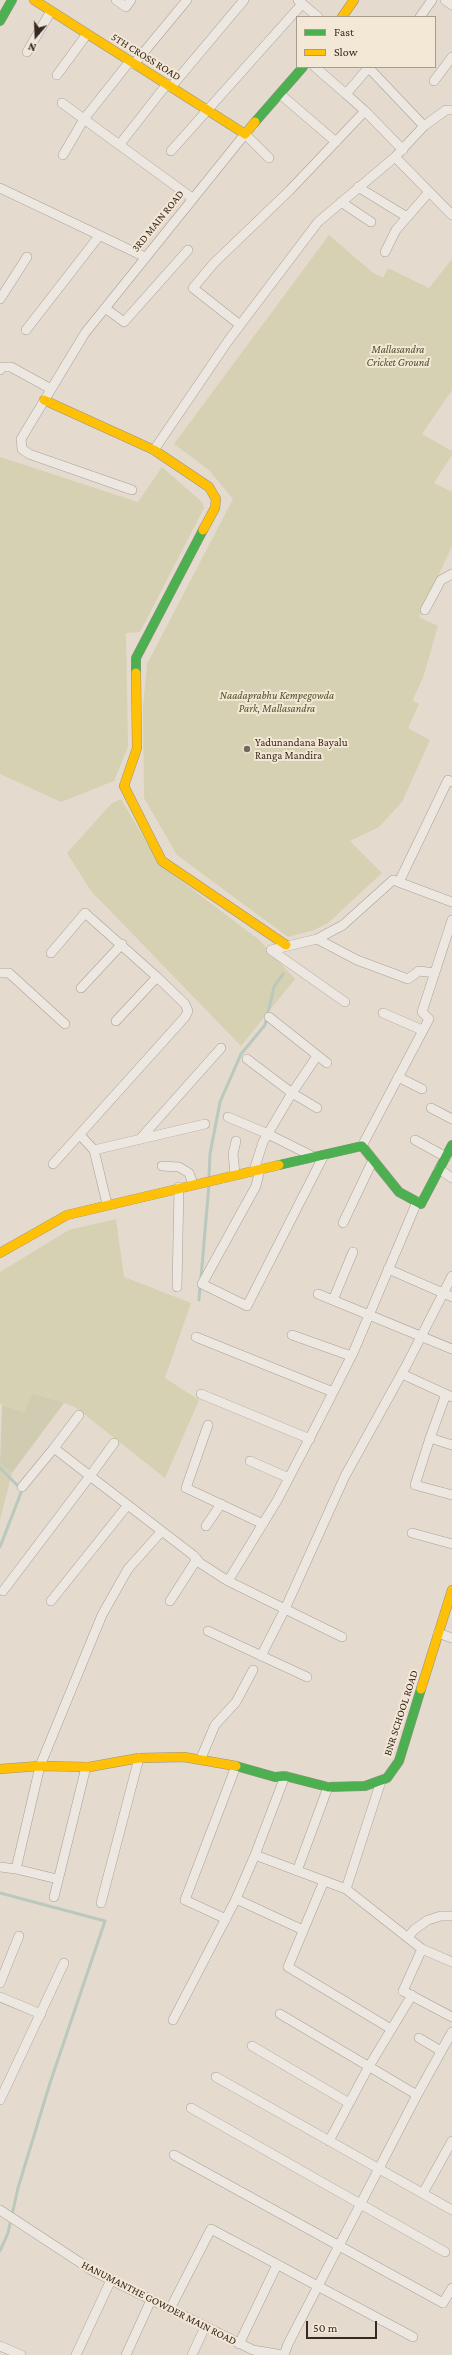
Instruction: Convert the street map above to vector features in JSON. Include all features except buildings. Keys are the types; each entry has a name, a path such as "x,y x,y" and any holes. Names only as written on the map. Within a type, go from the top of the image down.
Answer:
{"street":[{"path":"0,21 12,0"},
{"name":"5TH CROSS ROAD","path":"34,0 245,134"},
{"path":"116,0 126,7 131,0"},
{"path":"63,154 84,118 187,0"},
{"path":"120,144 169,85 244,0"},
{"path":"343,16 354,0"},
{"path":"421,16 432,0"},
{"path":"171,151 300,2 317,16"},
{"path":"27,52 52,11"},
{"path":"57,75 87,34"},
{"path":"434,81 452,57"},
{"name":"3RD MAIN ROAD","path":"132,490 29,454 22,449 20,439 85,333 192,198 302,68"},
{"path":"316,68 366,111 403,150"},
{"path":"346,94 367,68"},
{"path":"369,68 424,126"},
{"path":"280,94 336,142"},
{"path":"62,103 192,198"},
{"path":"154,450 240,325 318,222 403,150 424,126 446,110 452,110"},
{"path":"240,325 193,288 214,263 289,191 366,111"},
{"path":"245,134 269,158"},
{"path":"395,157 452,215"},
{"path":"0,188 145,257"},
{"path":"358,188 407,217"},
{"path":"386,252 396,230 429,192"},
{"path":"341,202 371,222"},
{"path":"26,330 99,236"},
{"path":"105,308 124,322 188,250"},
{"path":"0,297 27,257"},
{"path":"0,370 2,367 11,367 51,389"},
{"path":"44,400 154,450 210,487 216,499 212,515 136,658 135,694 137,748 124,786 162,861 182,873 286,945"},
{"path":"425,610 441,580 452,574"},
{"path":"399,882 451,778"},
{"path":"345,1002 271,950 286,945 317,939 343,924 393,880 452,902"},
{"path":"51,952 85,913 122,944 157,977 185,1004 188,1011 185,1017 53,1164"},
{"path":"362,1146 428,1019 422,1012 452,920"},
{"path":"317,939 358,960 408,979 419,971 435,973"},
{"path":"81,988 122,944"},
{"path":"0,973 9,973 65,1024"},
{"path":"116,1021 157,977"},
{"path":"383,1014 422,1030"},
{"path":"269,1017 327,1063"},
{"path":"140,1139 221,1048"},
{"path":"317,1056 292,1093 268,1134 257,1170 256,1186 202,1284 247,1306 324,1154"},
{"path":"247,1059 292,1093 317,1108"},
{"path":"398,1077 422,1089"},
{"path":"431,1108 452,1119"},
{"path":"228,1117 268,1134 314,1157"},
{"path":"94,1150 205,1124"},
{"path":"80,1134 94,1150 107,1204"},
{"path":"415,1140 446,1157"},
{"path":"235,1174 233,1154 236,1141"},
{"path":"362,1146 398,1192 421,1204 452,1145"},
{"path":"0,1252 67,1215 179,1187 362,1146"},
{"path":"343,1223 373,1160"},
{"path":"162,1166 179,1167 189,1173 193,1184"},
{"path":"439,1169 452,1178"},
{"path":"177,1287 179,1187"},
{"path":"228,1581 263,1524 310,1439 351,1356 417,1202"},
{"path":"333,1300 353,1252"},
{"path":"388,1269 448,1295"},
{"path":"261,1656 285,1609 345,1476 422,1336 448,1295 452,1276"},
{"path":"318,1294 452,1349"},
{"path":"292,1335 351,1356"},
{"path":"196,1337 333,1392"},
{"path":"402,1374 449,1396 430,1438 415,1485 452,1495"},
{"path":"201,1394 310,1439"},
{"path":"22,1487 79,1415"},
{"path":"208,1426 186,1488 263,1524"},
{"path":"430,1438 452,1445"},
{"path":"3,1591 114,1443"},
{"path":"54,1448 197,1560 228,1581 342,1637"},
{"path":"250,1461 289,1478"},
{"path":"206,1526 221,1504"},
{"path":"51,1601 128,1506"},
{"path":"16,1869 40,1766 102,1615 128,1569 161,1532"},
{"path":"412,1533 452,1544"},
{"path":"170,1601 197,1560"},
{"name":"BNR SCHOOL ROAD","path":"381,1781 387,1778 399,1761 452,1590"},
{"path":"208,1631 307,1677"},
{"path":"438,1633 452,1638"},
{"path":"201,1758 215,1725 236,1702 253,1670"},
{"path":"0,1769 40,1766 86,1767 139,1758 201,1758 275,1777 284,1776 328,1787 365,1786 381,1781"},
{"path":"101,1903 139,1758"},
{"path":"226,1919 185,1900 236,1766"},
{"path":"54,1897 57,1878 86,1767"},
{"path":"173,2020 236,1899 255,1855 284,1776"},
{"path":"346,1889 381,1781"},
{"path":"297,1871 328,1787"},
{"path":"255,1855 346,1889 422,1949 452,1962"},
{"path":"0,1867 57,1878"},
{"path":"324,1881 288,1966 391,2029"},
{"path":"236,1899 303,1930"},
{"path":"408,1938 414,1929 428,1920 441,1916 452,1916"},
{"path":"0,1983 19,1936"},
{"path":"422,1949 403,1991 452,2017"},
{"path":"0,2098 64,1963"},
{"path":"329,2140 368,2068 412,1995"},
{"path":"0,1998 41,2014"},
{"path":"280,2014 368,2068 417,2095"},
{"path":"284,2355 417,2095 452,2032"},
{"path":"419,2038 442,2051"},
{"path":"252,2046 349,2103"},
{"path":"216,2077 452,2210"},
{"path":"191,2108 445,2252"},
{"path":"423,2194 451,2146"},
{"path":"174,2155 443,2304 452,2288"},
{"name":"HANUMANTHE GOWDER MAIN ROAD","path":"0,2210 66,2254 111,2280 257,2353 284,2355"},
{"path":"170,2309 211,2229 318,2288 413,2337"},
{"path":"239,2344 277,2265"},
{"path":"76,2355 111,2280"},
{"path":"126,2355 151,2300"},
{"path":"192,2355 205,2326"},
{"path":"0,2346 21,2355"}],"green space":[{"name":"Naadaprabhu Kempegowda Park, Mallasandra","path":"329,235 372,272 383,278 388,268 429,288 452,259 452,390 422,434 452,451 452,455 434,483 452,492 452,546 419,617 438,626 423,678 413,701 419,704 408,728 430,740 402,802 379,827 350,841 382,873 328,923 314,930 288,937 177,855 144,798 143,707 147,664 233,499 209,470 174,444"},
{"path":"0,457 138,502 162,467 202,502 204,508 140,632 126,633 128,747 114,781 61,802 0,774"},
{"path":"121,799 160,865 258,939 295,979 241,1046 91,891 67,853 111,804"},
{"path":"116,1219 124,1277 191,1303 165,1378 199,1400 165,1478 75,1407 34,1393 24,1412 0,1404 0,1272 69,1230"},
{"path":"0,1464 12,1473 0,1520"}],"shaded area":[{"path":"33,1393 64,1403 12,1473 0,1464 2,1405 24,1412"}],"waterway":[{"path":"209,1177 210,1154 220,1102 241,1054 265,1025 274,987 283,974"},
{"path":"201,1278 209,1184"},
{"path":"199,1300 200,1286"},
{"path":"0,1468 22,1490 0,1547"},
{"path":"0,1893 105,1921 50,2083 18,2188 8,2233 0,2251"}],"traffic: fast":[{"path":"0,21 12,0"},
{"path":"255,122 302,68"},
{"path":"136,673 136,658 203,530"},
{"path":"279,1165 362,1146 399,1192 421,1204 452,1145"},
{"path":"236,1766 275,1777 285,1776 328,1787 365,1786 387,1778 399,1761 421,1689"}],"traffic: slow":[{"path":"34,0 245,134 255,122"},
{"path":"343,16 354,0"},
{"path":"44,400 154,450 209,487 216,499 215,508 203,530"},
{"path":"136,673 137,748 124,786 162,861 286,945"},
{"path":"0,1253 67,1215 279,1165"},
{"path":"421,1689 452,1590"},
{"path":"0,1769 40,1766 89,1767 139,1758 184,1757 236,1766"}],"place":[{"name":"Yadunandana Bayalu Ranga Mandira","path":"247,749"}],"park label":[{"name":"Mallasandra Cricket Ground","path":"398,356"}]}
